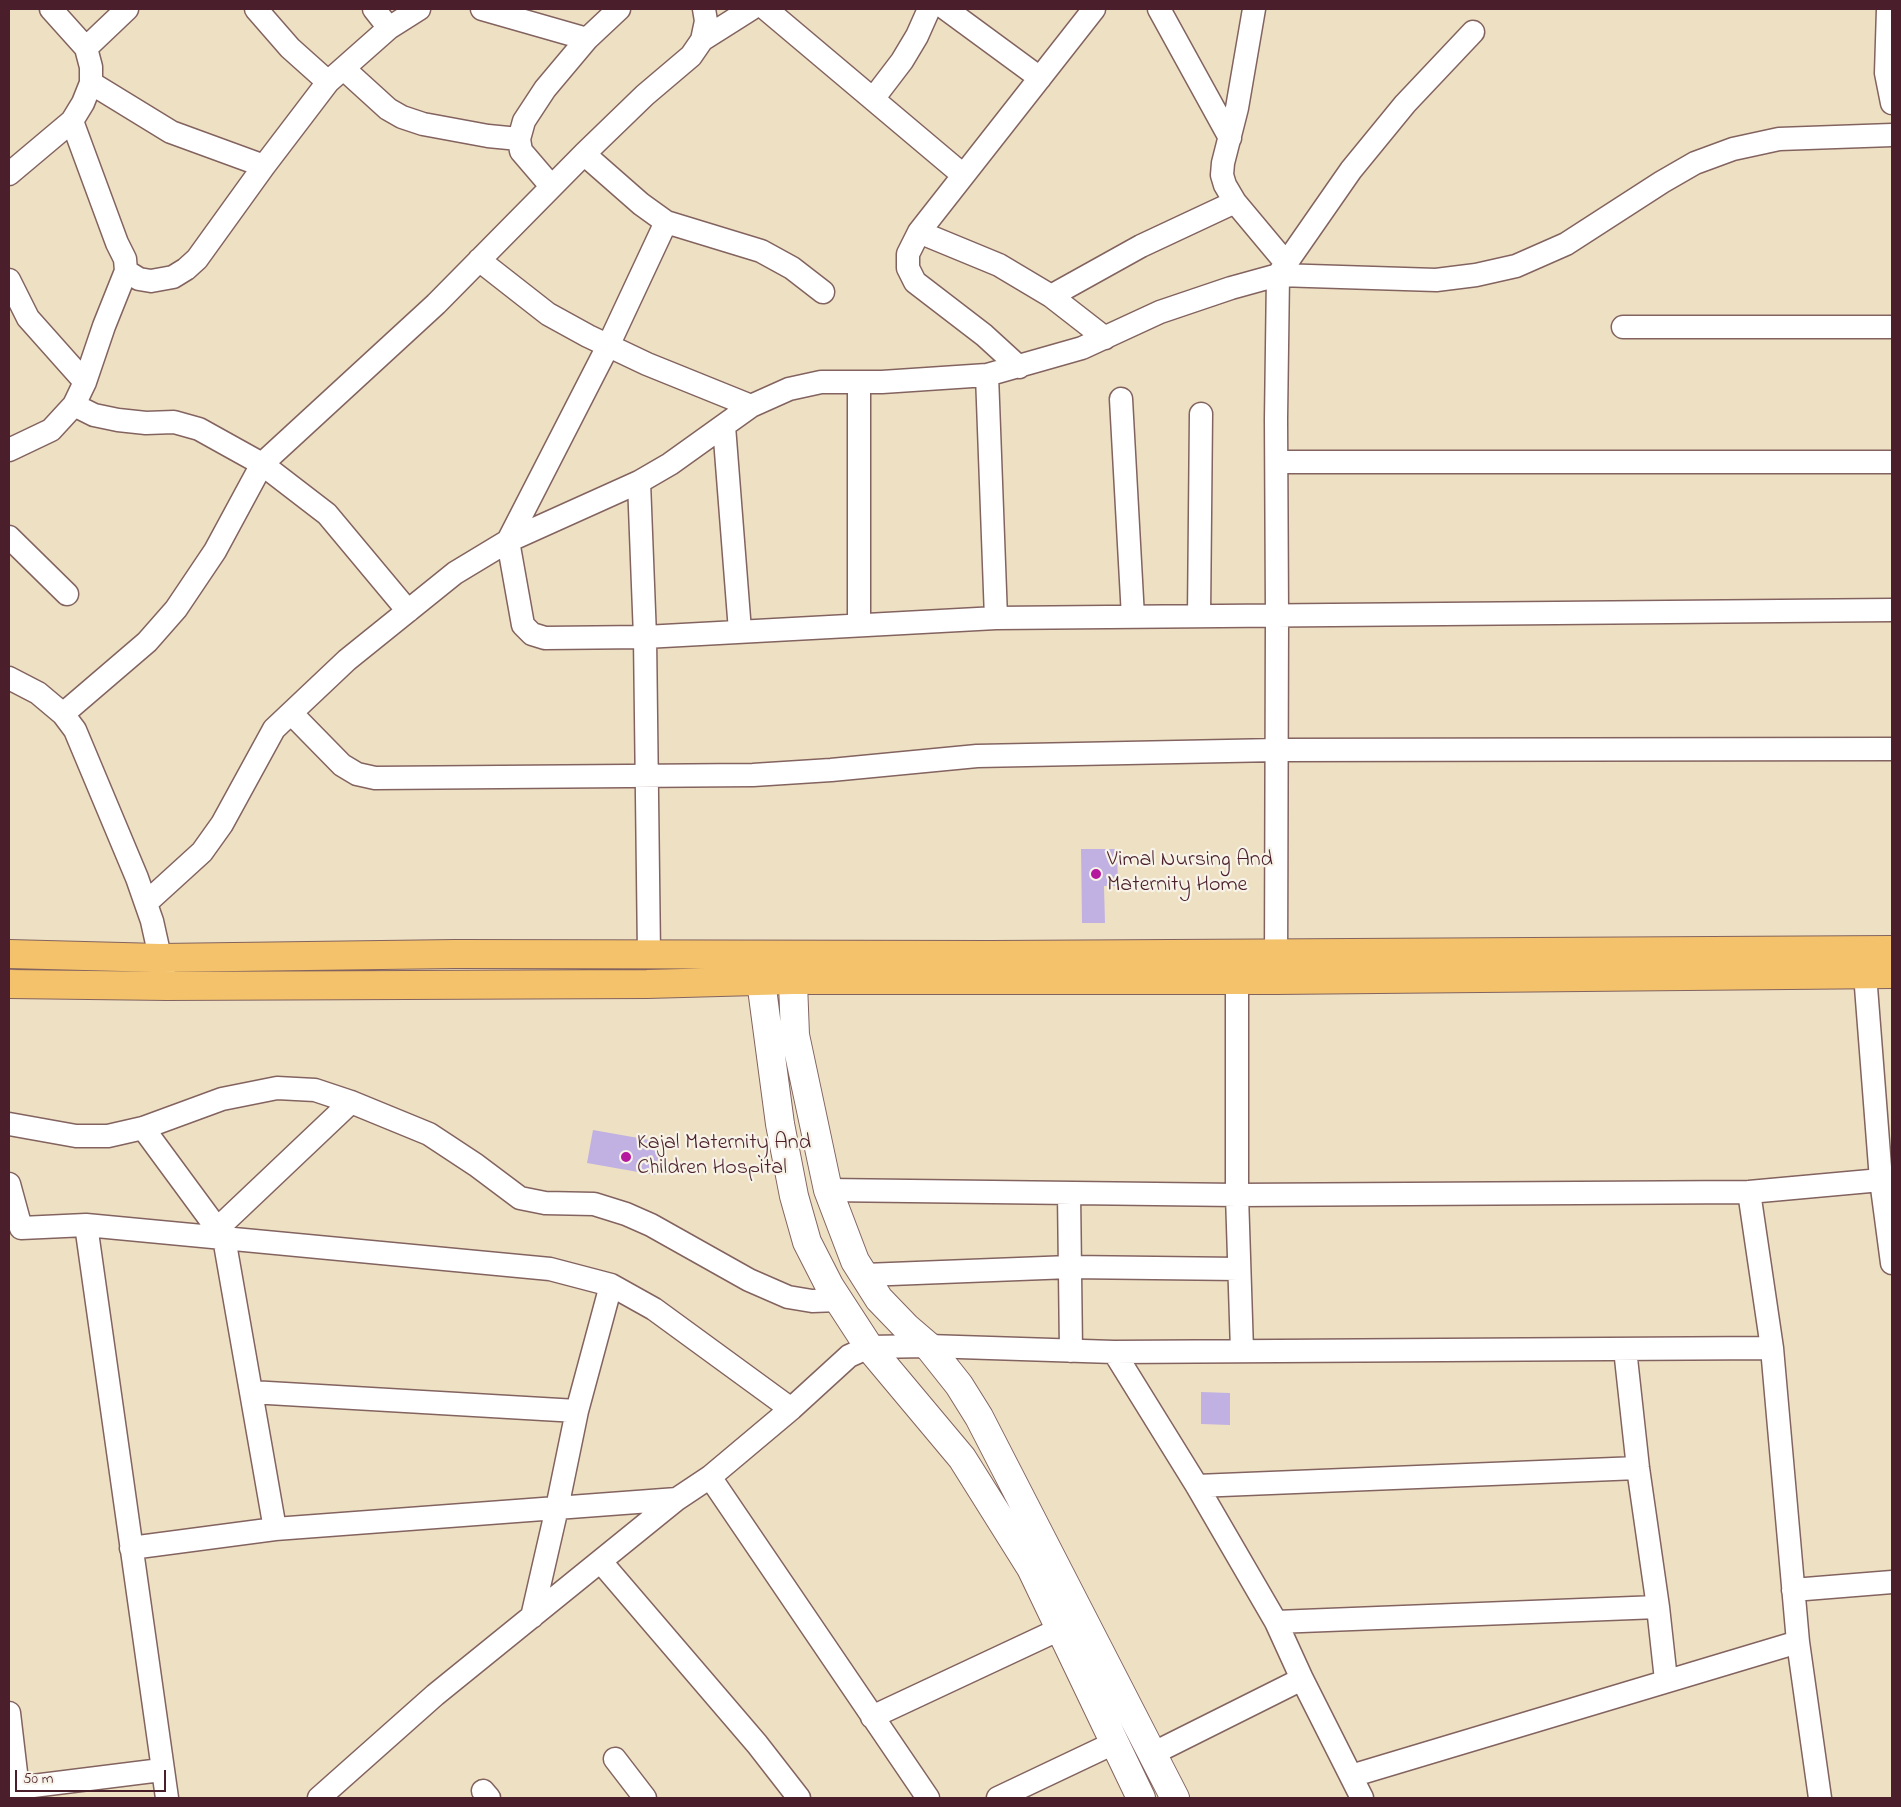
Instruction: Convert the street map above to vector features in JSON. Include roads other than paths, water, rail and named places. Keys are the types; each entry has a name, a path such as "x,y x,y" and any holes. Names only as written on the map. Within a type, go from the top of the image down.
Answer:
{"main road":[{"path":"792,967 1237,980 1276,967 1892,950"},
{"path":"9,954 160,958 455,954 649,955 761,968"},
{"path":"9,984 167,986 647,984 761,968 792,967 1276,967 1892,974"}],"street":[{"path":"9,174 72,121 83,103 91,83 91,67 86,48 51,9"},
{"path":"86,48 127,9"},
{"path":"256,9 290,48 402,116 423,124 488,136 518,139"},
{"path":"374,9 389,28"},
{"path":"126,271 139,278 151,281 173,277 186,269 197,259 264,166 336,76 389,28 419,9"},
{"path":"482,9 587,39"},
{"path":"551,186 521,151 518,139 524,121 545,88 587,39 619,9"},
{"path":"702,40 706,21 704,9"},
{"path":"63,714 147,642 176,609 215,551 262,464 436,304 551,186 645,95 690,56 702,40 751,9"},
{"path":"766,9 963,175"},
{"path":"873,99 902,61 932,9 1040,78"},
{"path":"1019,367 984,335 915,282 908,268 908,254 918,232 1094,9"},
{"path":"1159,9 1230,138"},
{"path":"1254,9 1222,175 1225,186 1235,202 1282,269"},
{"path":"1888,9 1886,73 1892,103"},
{"path":"1276,967 1276,419 1282,269 1351,170 1405,104 1473,32"},
{"path":"91,83 171,132 264,166"},
{"path":"9,450 51,430 74,405 85,382 104,326 126,271 125,259 117,243 72,121"},
{"path":"146,903 202,852 222,824 274,729 347,660 408,611 455,574 508,541 639,482 670,464 751,406 789,389 821,382 859,382 987,375 1082,348 1160,312 1282,269 1436,280 1476,275 1516,266 1566,244 1695,162 1733,148 1779,139 1892,135"},
{"path":"584,154 641,204 666,222 761,251 792,268 823,292"},
{"path":"1051,296 1140,246 1235,202"},
{"path":"666,222 608,346 508,541 523,625 532,634 545,638 645,636 996,618 1892,610"},
{"path":"918,232 999,265 1051,296 1105,338"},
{"path":"479,260 548,314 608,346 647,364 751,406"},
{"path":"9,280 28,318 85,382"},
{"path":"1623,327 1892,327"},
{"path":"987,375 996,618"},
{"path":"859,382 859,625"},
{"path":"1121,399 1133,617"},
{"path":"74,405 94,414 118,420 146,423 174,422 198,429 262,464 326,514 408,611"},
{"path":"1199,616 1201,414"},
{"path":"724,426 740,631"},
{"path":"1277,462 1892,462"},
{"path":"639,482 645,636 649,955"},
{"path":"9,537 66,594"},
{"path":"9,678 38,694 63,714 75,730 146,903 167,986"},
{"path":"291,714 342,765 357,774 375,778 646,774 753,775 831,770 977,756 1277,750 1892,749"},
{"path":"792,967 795,1035 828,1190 855,1261 880,1299 907,1328 928,1346 959,1385 979,1417 1175,1798"},
{"path":"761,968 780,1124 794,1196 807,1242 830,1287 869,1347 962,1458 1031,1568 1140,1798"},
{"path":"1865,974 1881,1180 1892,1263"},
{"path":"1237,980 1237,1195 1242,1352"},
{"path":"9,1124 76,1136 108,1136 143,1128 222,1099 278,1088 315,1090 351,1102 429,1134 476,1165 520,1198 545,1203 594,1204 626,1214 651,1225 749,1280 788,1297 812,1301 839,1300"},
{"path":"220,1233 351,1102"},
{"path":"143,1128 220,1233 275,1529"},
{"path":"828,1190 1237,1195 1749,1192 1881,1180"},
{"path":"9,1184 15,1233 86,1225 220,1233 550,1270 611,1285 654,1309 791,1409"},
{"path":"1749,1192 1772,1348 1798,1642 1820,1798"},
{"path":"1069,1193 1071,1351"},
{"path":"86,1225 166,1798"},
{"path":"865,1275 1070,1266 1239,1269"},
{"path":"532,1617 577,1411 611,1285"},
{"path":"319,1798 435,1695 677,1499 710,1477 791,1409 849,1356 869,1347 928,1346 1114,1352 1772,1348"},
{"path":"1625,1349 1638,1468 1658,1607 1666,1680"},
{"path":"1114,1352 1197,1486 1276,1622 1302,1679 1362,1798"},
{"path":"251,1392 577,1411"},
{"path":"1197,1486 1638,1468"},
{"path":"710,1477 928,1798"},
{"path":"131,1548 275,1529 677,1499"},
{"path":"601,1562 751,1737 799,1798"},
{"path":"1793,1590 1892,1582"},
{"path":"1276,1622 1658,1607"},
{"path":"872,1717 1060,1629"},
{"path":"1351,1776 1666,1680 1798,1642"},
{"path":"1152,1754 1302,1679"},
{"path":"9,1713 18,1793 162,1770"},
{"path":"998,1798 1114,1744"},
{"path":"615,1759 645,1798"}],"place":[{"name":"Vimal Nursing And Maternity Home","path":"1096,874"},
{"name":"Kajal Maternity And Children Hospital","path":"626,1157"}]}
